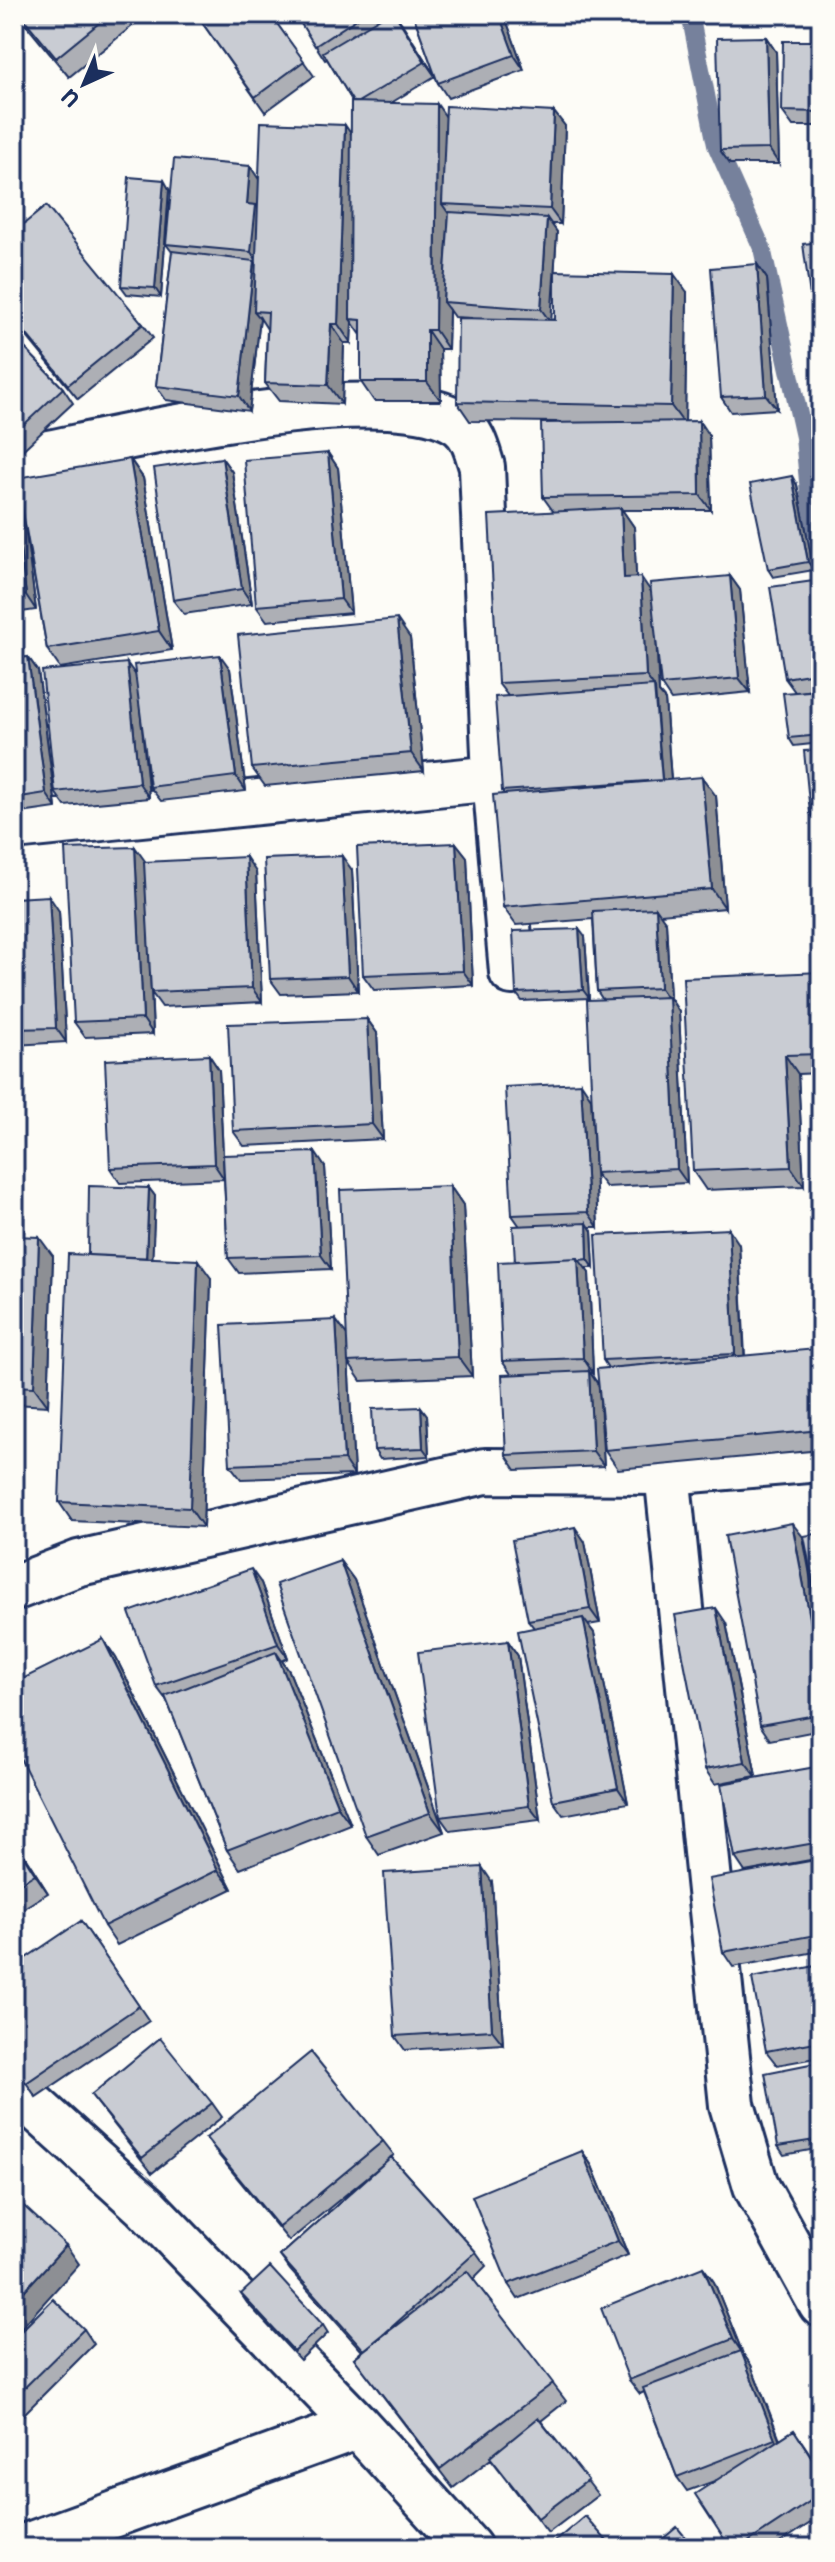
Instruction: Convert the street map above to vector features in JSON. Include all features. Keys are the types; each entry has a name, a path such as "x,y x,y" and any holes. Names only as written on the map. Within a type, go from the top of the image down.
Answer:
{"street":[{"path":"14,470 44,454 278,411 353,406 434,412 460,425 472,438 482,467 495,778 512,972"},
{"path":"14,827 495,778"},
{"path":"14,1588 79,1563 485,1471 667,1472 821,1459"},
{"path":"667,1472 732,2105 756,2186 821,2304"},
{"path":"14,2088 145,2206 358,2426 469,2548"},
{"path":"21,2548 358,2426"}],"building":[{"path":"20,14 110,14 56,58"},
{"path":"196,14 270,14 304,61 255,97"},
{"path":"295,14 364,14 315,46"},
{"path":"387,14 395,14 425,62 358,102 353,102 323,52"},
{"path":"413,14 499,14 514,55 438,83"},
{"path":"766,37 769,149 720,150 717,38"},
{"path":"783,41 821,41 821,112 782,111"},
{"path":"351,102 437,104 435,330 427,330 427,382 361,382 361,320 350,319"},
{"path":"446,106 554,112 550,209 442,204"},
{"path":"261,122 345,125 338,324 331,324 328,385 265,383 268,312 254,311"},
{"path":"174,159 250,166 247,204 256,205 251,252 166,244"},
{"path":"129,177 164,180 155,288 121,286"},
{"path":"46,206 143,324 68,385 14,319 14,232"},
{"path":"449,212 547,218 541,309 443,302"},
{"path":"821,242 821,377 803,244"},
{"path":"172,251 254,261 239,396 156,386"},
{"path":"757,264 766,395 721,397 711,268"},
{"path":"555,271 674,274 671,406 457,402 458,318 555,320"},
{"path":"14,337 63,388 14,434"},
{"path":"699,421 700,495 543,497 541,423"},
{"path":"328,453 341,599 256,606 244,460"},
{"path":"222,458 242,589 173,600 154,468"},
{"path":"130,459 159,631 47,649 17,478"},
{"path":"792,476 808,562 768,569 750,484"},
{"path":"14,504 26,595 14,597"},
{"path":"621,508 624,578 641,577 646,676 498,683 489,515"},
{"path":"730,576 739,678 661,685 650,583"},
{"path":"821,580 821,672 785,678 770,587"},
{"path":"397,619 411,753 252,768 238,635"},
{"path":"220,655 236,776 150,787 134,665"},
{"path":"28,657 46,793 14,798 14,659"},
{"path":"127,663 139,783 55,792 42,671"},
{"path":"654,686 662,780 502,791 495,697"},
{"path":"821,690 821,735 789,738 783,693"},
{"path":"821,750 821,812 810,813 804,751"},
{"path":"702,777 712,889 503,907 493,795"},
{"path":"456,843 463,971 363,975 357,847"},
{"path":"135,847 143,1019 74,1022 65,849"},
{"path":"342,856 348,976 270,979 264,859"},
{"path":"246,857 252,988 151,992 144,862"},
{"path":"49,896 56,1028 14,1029 14,898"},
{"path":"656,908 660,988 597,991 593,911"},
{"path":"579,929 583,990 516,993 513,931"},
{"path":"821,972 821,1054 785,1055 791,1167 693,1171 683,978"},
{"path":"669,997 677,1169 595,1173 587,1000"},
{"path":"367,1019 372,1124 233,1131 228,1024"},
{"path":"209,1055 214,1164 110,1168 105,1060"},
{"path":"581,1083 588,1212 512,1215 505,1087"},
{"path":"315,1152 321,1255 228,1258 223,1155"},
{"path":"89,1186 149,1188 146,1258 88,1255"},
{"path":"450,1186 458,1357 348,1362 340,1190"},
{"path":"14,1200 19,1200 17,1235 14,1235"},
{"path":"587,1223 588,1259 515,1261 513,1226"},
{"path":"729,1229 735,1354 603,1360 596,1235"},
{"path":"14,1236 39,1237 34,1387 14,1386"},
{"path":"68,1254 198,1260 190,1508 59,1502"},
{"path":"578,1258 583,1358 502,1361 498,1262"},
{"path":"336,1320 344,1460 230,1465 222,1325"},
{"path":"816,1349 821,1430 605,1450 597,1369"},
{"path":"589,1371 593,1451 506,1455 502,1375"},
{"path":"421,1407 423,1448 374,1450 372,1409"},
{"path":"792,1523 821,1676 821,1714 760,1725 725,1536"},
{"path":"575,1527 590,1609 528,1620 512,1540"},
{"path":"821,1533 821,1624 804,1536"},
{"path":"340,1561 430,1813 366,1836 276,1584"},
{"path":"251,1569 278,1644 156,1686 129,1612"},
{"path":"716,1608 745,1762 705,1769 675,1615"},
{"path":"583,1618 618,1788 553,1801 518,1631"},
{"path":"103,1639 218,1870 104,1926 14,1746 14,1683"},
{"path":"508,1641 529,1806 440,1817 418,1652"},
{"path":"276,1652 338,1807 227,1850 165,1696"},
{"path":"821,1766 821,1842 735,1857 721,1784"},
{"path":"14,1841 35,1874 14,1887"},
{"path":"821,1859 821,1934 723,1952 709,1879"},
{"path":"482,1867 492,2030 395,2036 384,1873"},
{"path":"81,1921 139,2006 26,2083 14,2065 14,1966"},
{"path":"821,1965 821,2041 766,2051 752,1978"},
{"path":"160,2038 212,2103 142,2158 91,2095"},
{"path":"311,2052 383,2141 279,2227 206,2138"},
{"path":"815,2063 821,2096 821,2139 778,2146 765,2073"},
{"path":"582,2151 618,2241 508,2284 472,2196"},
{"path":"391,2157 476,2252 364,2350 280,2256"},
{"path":"14,2197 66,2245 14,2302"},
{"path":"270,2267 323,2325 294,2351 241,2294"},
{"path":"703,2267 733,2339 629,2380 601,2308"},
{"path":"467,2271 553,2383 440,2469 354,2358"},
{"path":"53,2299 84,2329 14,2398 14,2338"},
{"path":"741,2351 775,2439 677,2477 643,2388"},
{"path":"538,2418 588,2480 538,2518 490,2457"},
{"path":"794,2430 821,2472 821,2494 739,2548 730,2548 695,2494"},
{"path":"585,2516 613,2548 547,2548"},
{"path":"677,2527 694,2548 652,2548"}],"waterway":[{"path":"690,14 716,145 762,248 804,437 811,515 821,545"}]}
